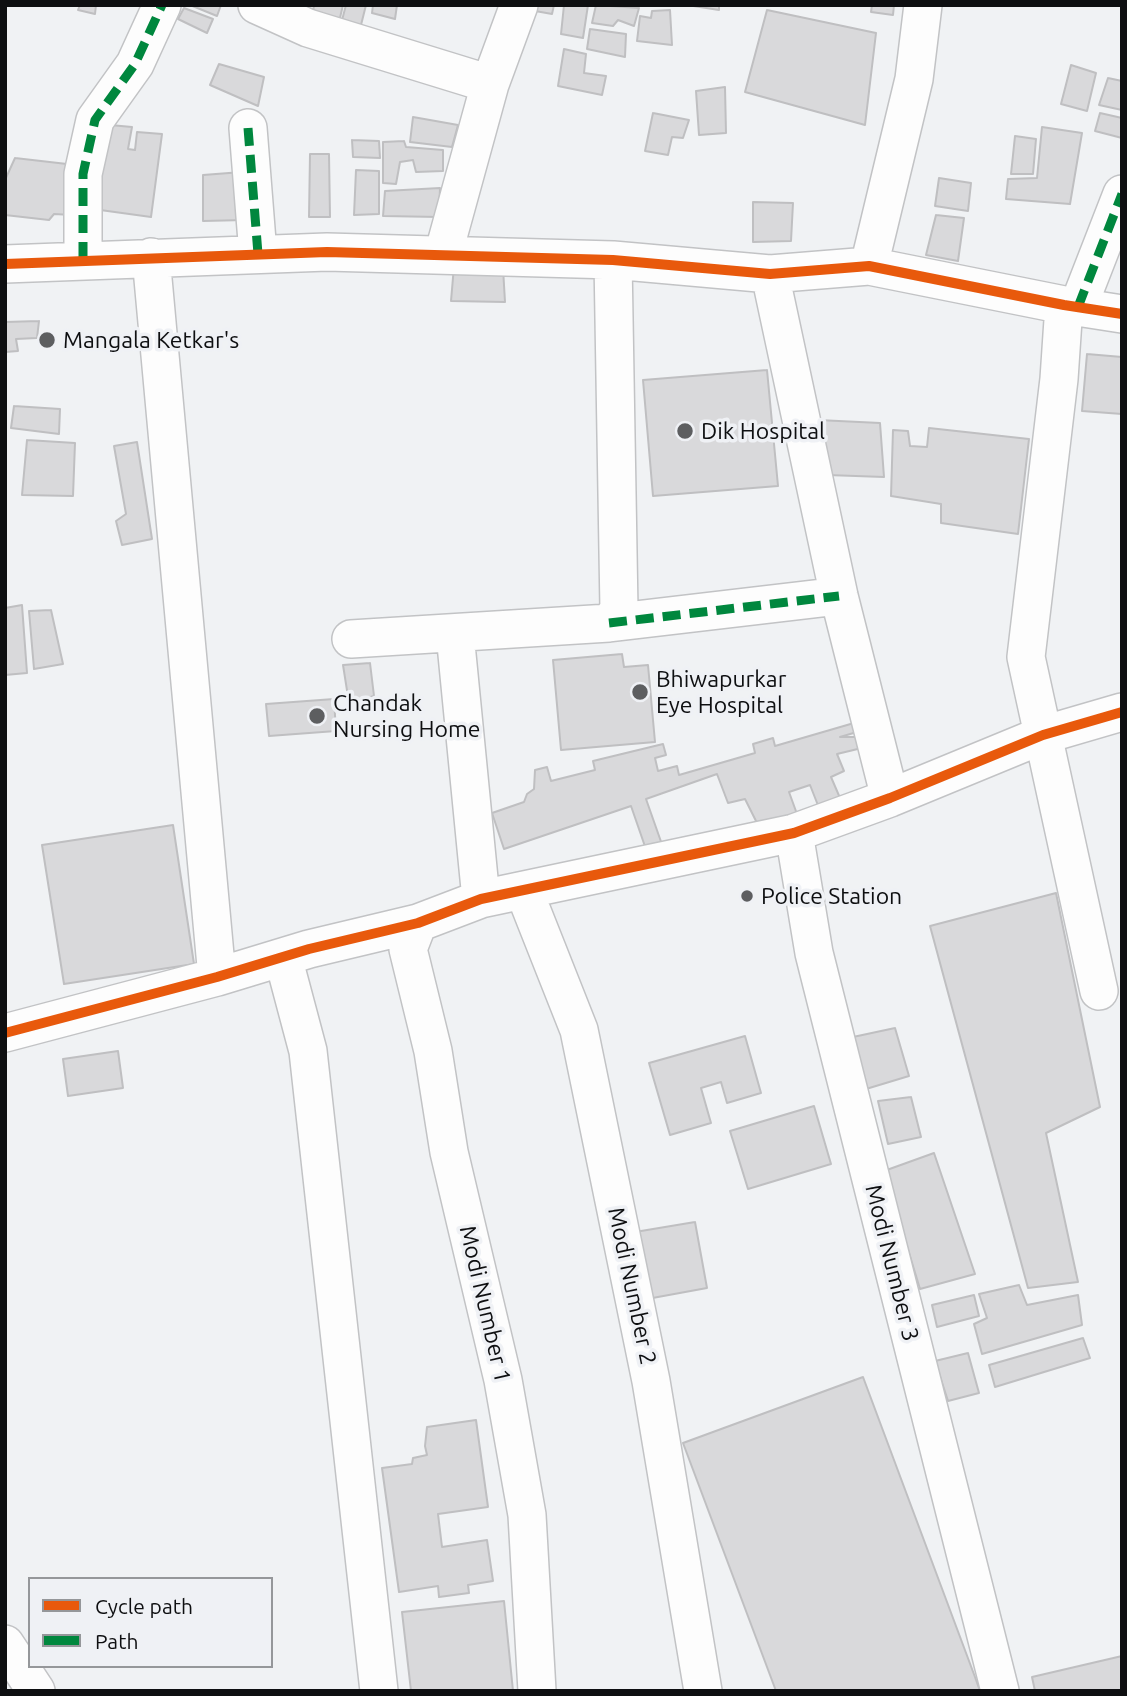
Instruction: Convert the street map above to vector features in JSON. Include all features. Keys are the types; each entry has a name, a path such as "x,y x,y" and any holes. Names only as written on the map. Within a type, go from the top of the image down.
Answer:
{"street":[{"path":"83,260 83,174 95,120 135,64 162,5"},
{"path":"257,5 308,27 490,84"},
{"path":"443,255 490,84 519,5"},
{"path":"869,266 914,79 923,5"},
{"path":"248,128 258,254"},
{"path":"1099,990 1026,657 1059,379 1071,306 1122,194"},
{"path":"5,264 327,252 613,260 770,274 869,266 1122,314"},
{"path":"151,257 217,977"},
{"path":"610,623 619,610 620,600 613,260"},
{"path":"770,274 839,596 890,798"},
{"path":"351,639 610,623 839,596"},
{"path":"455,634 481,899"},
{"path":"5,1034 283,957 418,923 481,899 794,833 890,798 1042,735 1122,712"},
{"name":"Modi Number 3","path":"794,833 814,953 1000,1691"},
{"name":"Modi Number 2","path":"524,891 579,1030 652,1381 703,1691"},
{"name":"Modi Number 1","path":"418,923 408,949 433,1051 450,1152 503,1380 527,1515 537,1691"},
{"path":"283,957 308,1051 379,1691"},
{"path":"5,1644 36,1691"}],"building":[{"path":"80,5 96,5 95,14 78,10"},
{"path":"190,5 221,5 217,16"},
{"path":"314,5 343,5 339,22 312,20"},
{"path":"346,5 366,5 360,29 341,24"},
{"path":"373,5 397,5 395,19 372,13"},
{"path":"526,5 554,5 552,14 524,9"},
{"path":"564,5 588,5 583,38 561,34"},
{"path":"596,5 639,8 634,26 618,20 613,26 592,23"},
{"path":"687,5 719,5 719,10"},
{"path":"872,5 894,5 893,15 871,12"},
{"path":"184,8 213,19 207,33 178,19"},
{"path":"670,10 672,45 637,41 640,16 651,18 652,11"},
{"path":"767,10 876,33 865,125 745,92"},
{"path":"590,29 626,34 625,57 587,49"},
{"path":"564,49 586,54 584,73 606,76 602,95 558,86"},
{"path":"219,64 264,77 258,106 210,85"},
{"path":"1071,65 1096,73 1087,111 1061,104"},
{"path":"1108,78 1122,81 1122,110 1099,105"},
{"path":"725,87 726,133 699,135 696,91"},
{"path":"653,113 689,120 683,138 672,137 668,155 645,151"},
{"path":"1100,113 1122,118 1122,138 1095,131"},
{"path":"413,117 458,125 452,147 410,142"},
{"path":"110,125 132,127 128,149 135,150 137,132 162,134 151,217 93,209"},
{"path":"1042,127 1082,133 1070,204 1006,199 1008,179 1037,178"},
{"path":"1015,136 1036,139 1033,174 1011,174"},
{"path":"352,140 379,141 380,158 353,157"},
{"path":"404,141 406,147 443,150 443,171 416,172 413,160 400,162 396,184 383,183 383,142"},
{"path":"310,154 329,154 330,217 309,217"},
{"path":"15,158 67,164 72,215 54,214 49,220 5,215 5,180"},
{"path":"356,170 379,171 379,214 354,215"},
{"path":"242,172 245,220 203,221 203,175"},
{"path":"939,178 971,183 968,211 935,206"},
{"path":"440,188 439,217 383,216 385,191"},
{"path":"753,202 793,203 791,241 753,242"},
{"path":"936,215 964,218 958,261 926,255"},
{"path":"454,266 503,268 505,302 451,301"},
{"path":"39,321 37,338 16,339 18,351 5,352 5,322"},
{"path":"1087,354 1122,357 1122,414 1082,411"},
{"path":"767,370 778,486 653,496 643,380"},
{"path":"14,406 60,409 59,434 11,428"},
{"path":"818,420 880,423 884,477 827,475"},
{"path":"929,428 1029,439 1018,534 941,523 941,504 891,496 893,430 908,431 910,446 927,447"},
{"path":"27,440 75,443 73,496 22,495"},
{"path":"137,442 152,539 122,545 116,521 126,514 114,446"},
{"path":"22,605 27,673 5,675 5,608"},
{"path":"51,610 63,664 34,669 29,611"},
{"path":"622,654 624,667 648,665 655,742 561,750 553,660"},
{"path":"370,663 374,696 349,703 343,665"},
{"path":"334,699 336,731 269,736 266,704"},
{"path":"854,723 857,732 840,737 862,737 866,747 837,754 844,771 831,777 843,805 821,813 810,785 789,792 797,814 760,829 745,799 728,803 717,774 646,799 665,853 649,858 631,806 504,849 492,813 524,802 527,794 534,789 535,770 547,767 551,781 595,770 593,761 663,744 666,755 655,758 658,771 677,766 679,775 755,753 753,744 773,738 775,746"},
{"path":"173,825 194,964 64,984 42,845"},
{"path":"1056,893 1100,1107 1046,1133 1078,1282 1028,1288 930,926"},
{"path":"895,1028 909,1076 866,1089 853,1037"},
{"path":"745,1036 761,1093 727,1103 721,1082 701,1088 711,1123 670,1135 649,1063"},
{"path":"118,1051 123,1088 68,1096 63,1059"},
{"path":"911,1097 921,1137 888,1144 878,1101"},
{"path":"814,1106 831,1164 748,1189 730,1131"},
{"path":"934,1153 975,1274 920,1289 884,1171"},
{"path":"695,1222 707,1288 647,1299 635,1232"},
{"path":"1019,1285 1027,1305 1078,1295 1082,1325 982,1354 974,1324 987,1318 979,1294"},
{"path":"974,1295 979,1316 937,1327 932,1305"},
{"path":"1083,1338 1090,1358 995,1387 989,1365"},
{"path":"968,1353 979,1393 948,1401 935,1361"},
{"path":"863,1377 980,1691 776,1691 683,1443"},
{"path":"476,1420 488,1507 438,1514 442,1547 487,1540 493,1581 468,1585 469,1593 439,1597 438,1586 399,1592 382,1468 412,1464 413,1458 427,1455 427,1427"},
{"path":"504,1601 513,1691 411,1691 402,1612"},
{"path":"1122,1656 1122,1691 1035,1691 1032,1677"}],"marked path":[{"path":"83,260 83,174 95,120 135,64 162,5"},
{"path":"248,128 258,254"},
{"path":"1078,307 1122,194"},
{"path":"609,623 839,596"}],"cycle path":[{"path":"5,264 327,252 613,260 770,274 869,266 1122,314"},
{"path":"5,1033 217,977 309,949 418,923 481,899 794,833 890,798 1043,735 1122,712"}],"place":[{"name":"Mangala Ketkar's","path":"47,340"},
{"name":"Dik Hospital","path":"685,431"},
{"name":"Bhiwapurkar Eye Hospital","path":"640,692"},
{"name":"Chandak Nursing Home","path":"317,716"},
{"name":"Police Station","path":"747,896"}]}
